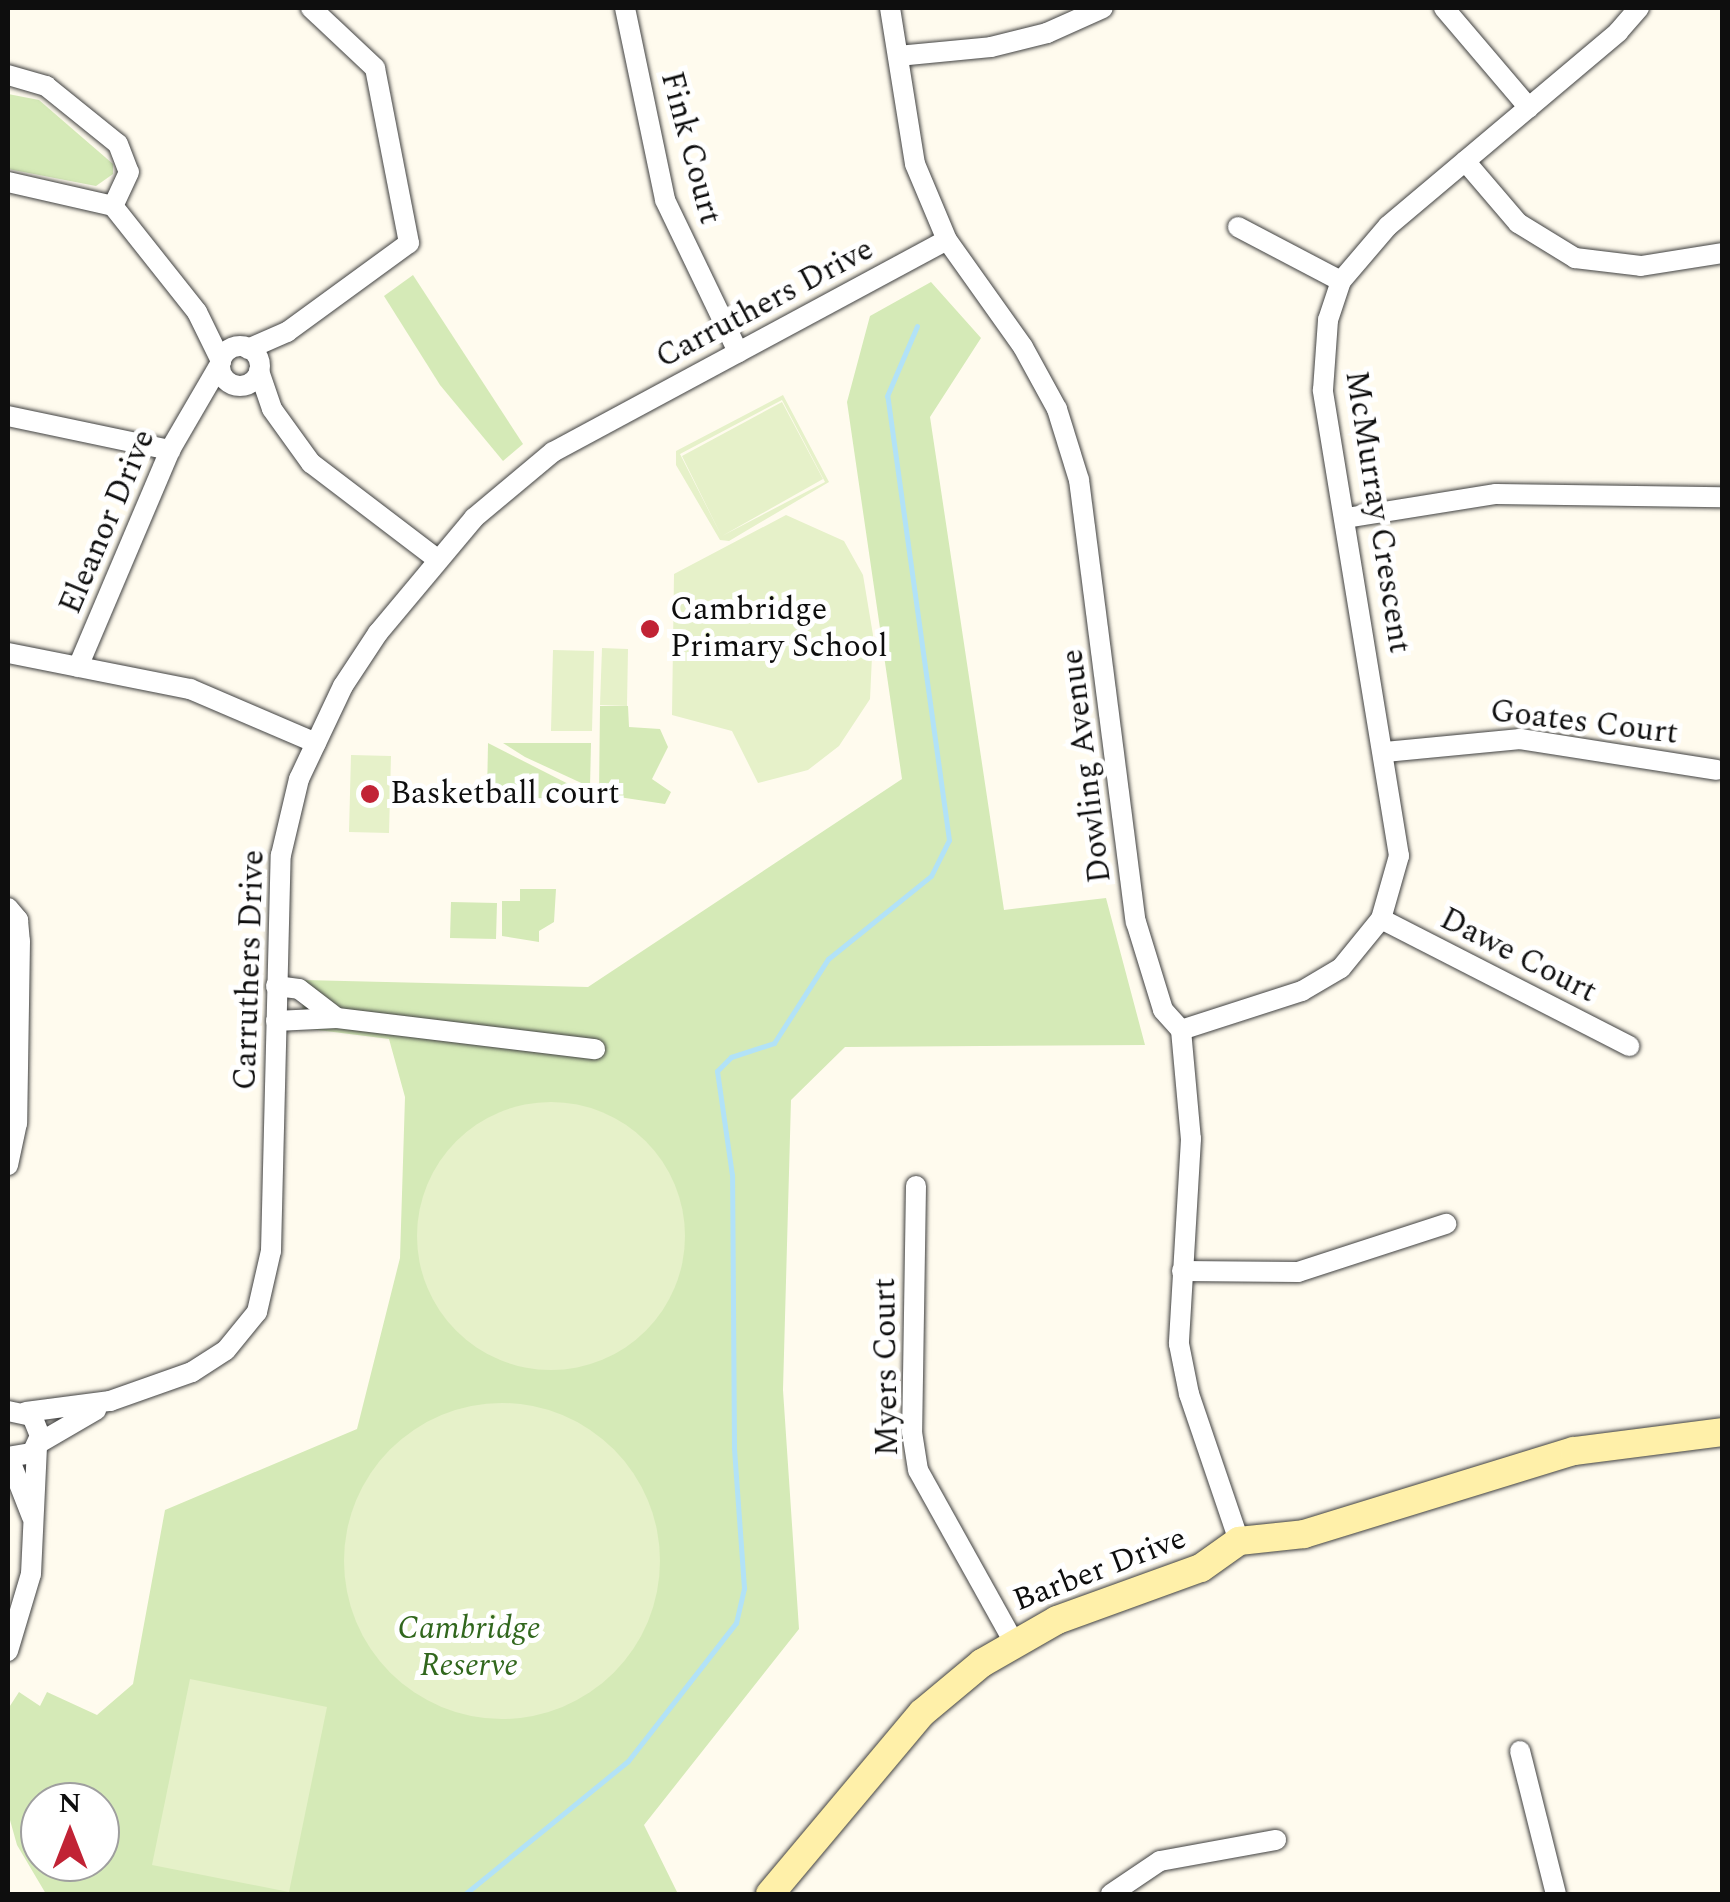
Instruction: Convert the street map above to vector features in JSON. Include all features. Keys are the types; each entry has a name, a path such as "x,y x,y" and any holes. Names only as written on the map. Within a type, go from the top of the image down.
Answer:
{"street":[{"path":"196,401 238,386 252,358 396,257 410,234 375,68 311,8"},
{"name":"Fink Court","path":"625,8 666,200 738,352"},
{"name":"Dowling Avenue","path":"890,8 915,164 946,240 1023,347 1070,445 1090,534 1136,922 1162,1010 1181,1030 1191,1139 1177,1312 1183,1372 1239,1541"},
{"path":"898,56 991,46 1046,33 1103,8"},
{"path":"1444,8 1529,108"},
{"name":"McMurray Crescent","path":"1181,1030 1324,980 1355,956 1381,920 1399,856 1322,390 1328,320 1340,281 1374,239 1529,108 1639,8"},
{"path":"8,75 46,86 118,144 129,172 113,206"},
{"path":"1465,161 1518,223 1575,258 1640,266 1722,253"},
{"path":"8,182 113,206 198,312 252,358 272,410 311,464 437,559"},
{"path":"1238,227 1340,281"},
{"name":"Carruthers Drive","path":"8,1458 24,1457 110,1401 208,1364 257,1312 271,1251 281,855 299,779 378,634 474,518 553,452 946,240"},
{"path":"198,312 225,380 272,410"},
{"path":"221,362 252,358"},
{"name":"Eleanor Drive","path":"78,667 170,450 221,362"},
{"path":"8,416 170,450"},
{"path":"1346,518 1496,494 1722,496"},
{"path":"8,653 204,694 316,743"},
{"name":"Goates Court","path":"1384,752 1520,740 1717,770"},
{"path":"8,908 18,920 20,941 17,1123 8,1165"},
{"name":"Dawe Court","path":"1381,920 1629,1046"},
{"path":"276,986 307,993 336,1018"},
{"path":"276,1021 336,1018 594,1049"},
{"name":"Myers Court","path":"916,1186 912,1432 918,1470 1013,1641"},
{"path":"1182,1271 1298,1272 1446,1224"},
{"path":"8,1392 18,1411 37,1422 38,1445 35,1524 26,1599 8,1651"},
{"name":"Carruthers Drive","path":"18,1411 110,1401"},
{"name":"Barber Drive","path":"770,1894 890,1744 958,1680 1013,1641 1107,1600 1206,1566 1239,1541 1304,1534 1574,1451 1722,1432"},
{"path":"8,1458 35,1524"},
{"path":"1520,1750 1556,1894"},
{"path":"1111,1894 1160,1862 1276,1840"}],"green space":[{"path":"8,94 39,100 113,164 113,174 96,186 8,169"},
{"path":"413,275 523,444 503,461 440,385 384,296"},
{"name":"Cambridge Reserve","path":"931,282 981,338 930,417 1004,910 1106,898 1145,1045 845,1047 791,1100 783,1390 799,1629 644,1825 678,1894 46,1894 39,1882 120,1882 120,1782 20,1782 20,1850 8,1813 8,1709 19,1692 40,1706 47,1692 97,1715 133,1684 165,1510 357,1429 400,1258 405,1097 389,1039 302,1028 303,980 588,987 902,779 847,402 870,316"},
{"path":"783,395 829,482 729,541 720,540 676,465 676,451","holes":["782,400 825,482 722,536 823,479 782,402 682,456 721,535 680,454"]},
{"path":"786,515 844,541 863,575 873,635 870,699 839,746 808,770 758,783 732,731 672,715 674,574"},
{"path":"602,648 628,649 627,706 600,705"},
{"path":"553,650 594,651 592,731 551,731"},
{"path":"600,706 628,706 629,727 660,729 668,747 652,779 671,792 665,804 599,794"},
{"path":"488,743 590,795 590,799 487,797"},
{"path":"503,743 591,743 590,787 525,757"},
{"name":"Basketball court","path":"351,755 391,756 389,833 349,832"},
{"path":"520,889 556,889 554,922 539,931 539,942 502,936 502,901 520,901"},
{"path":"451,902 497,903 496,939 450,938"},
{"path":"551,1102 602,1112 646,1141 675,1185 685,1236 675,1287 646,1331 602,1360 551,1370 500,1360 456,1331 427,1287 417,1236 427,1185 456,1141 500,1112"},
{"path":"518,1403 577,1421 614,1449 634,1473 648,1500 660,1545 660,1577 648,1622 634,1649 614,1673 590,1693 563,1707 518,1719 486,1719 427,1701 390,1673 370,1649 347,1592 344,1545 362,1486 390,1449 414,1429 471,1406"},
{"path":"190,1679 327,1707 289,1892 152,1865"}],"waterway":[{"path":"465,1894 628,1761 736,1623 744,1588 734,1447 732,1175 717,1071 731,1057 774,1043 828,959 931,876 949,840 887,396 917,326"}],"place":[{"name":"Cambridge Primary School","path":"650,629"},
{"name":"Basketball court","path":"370,794"}]}
